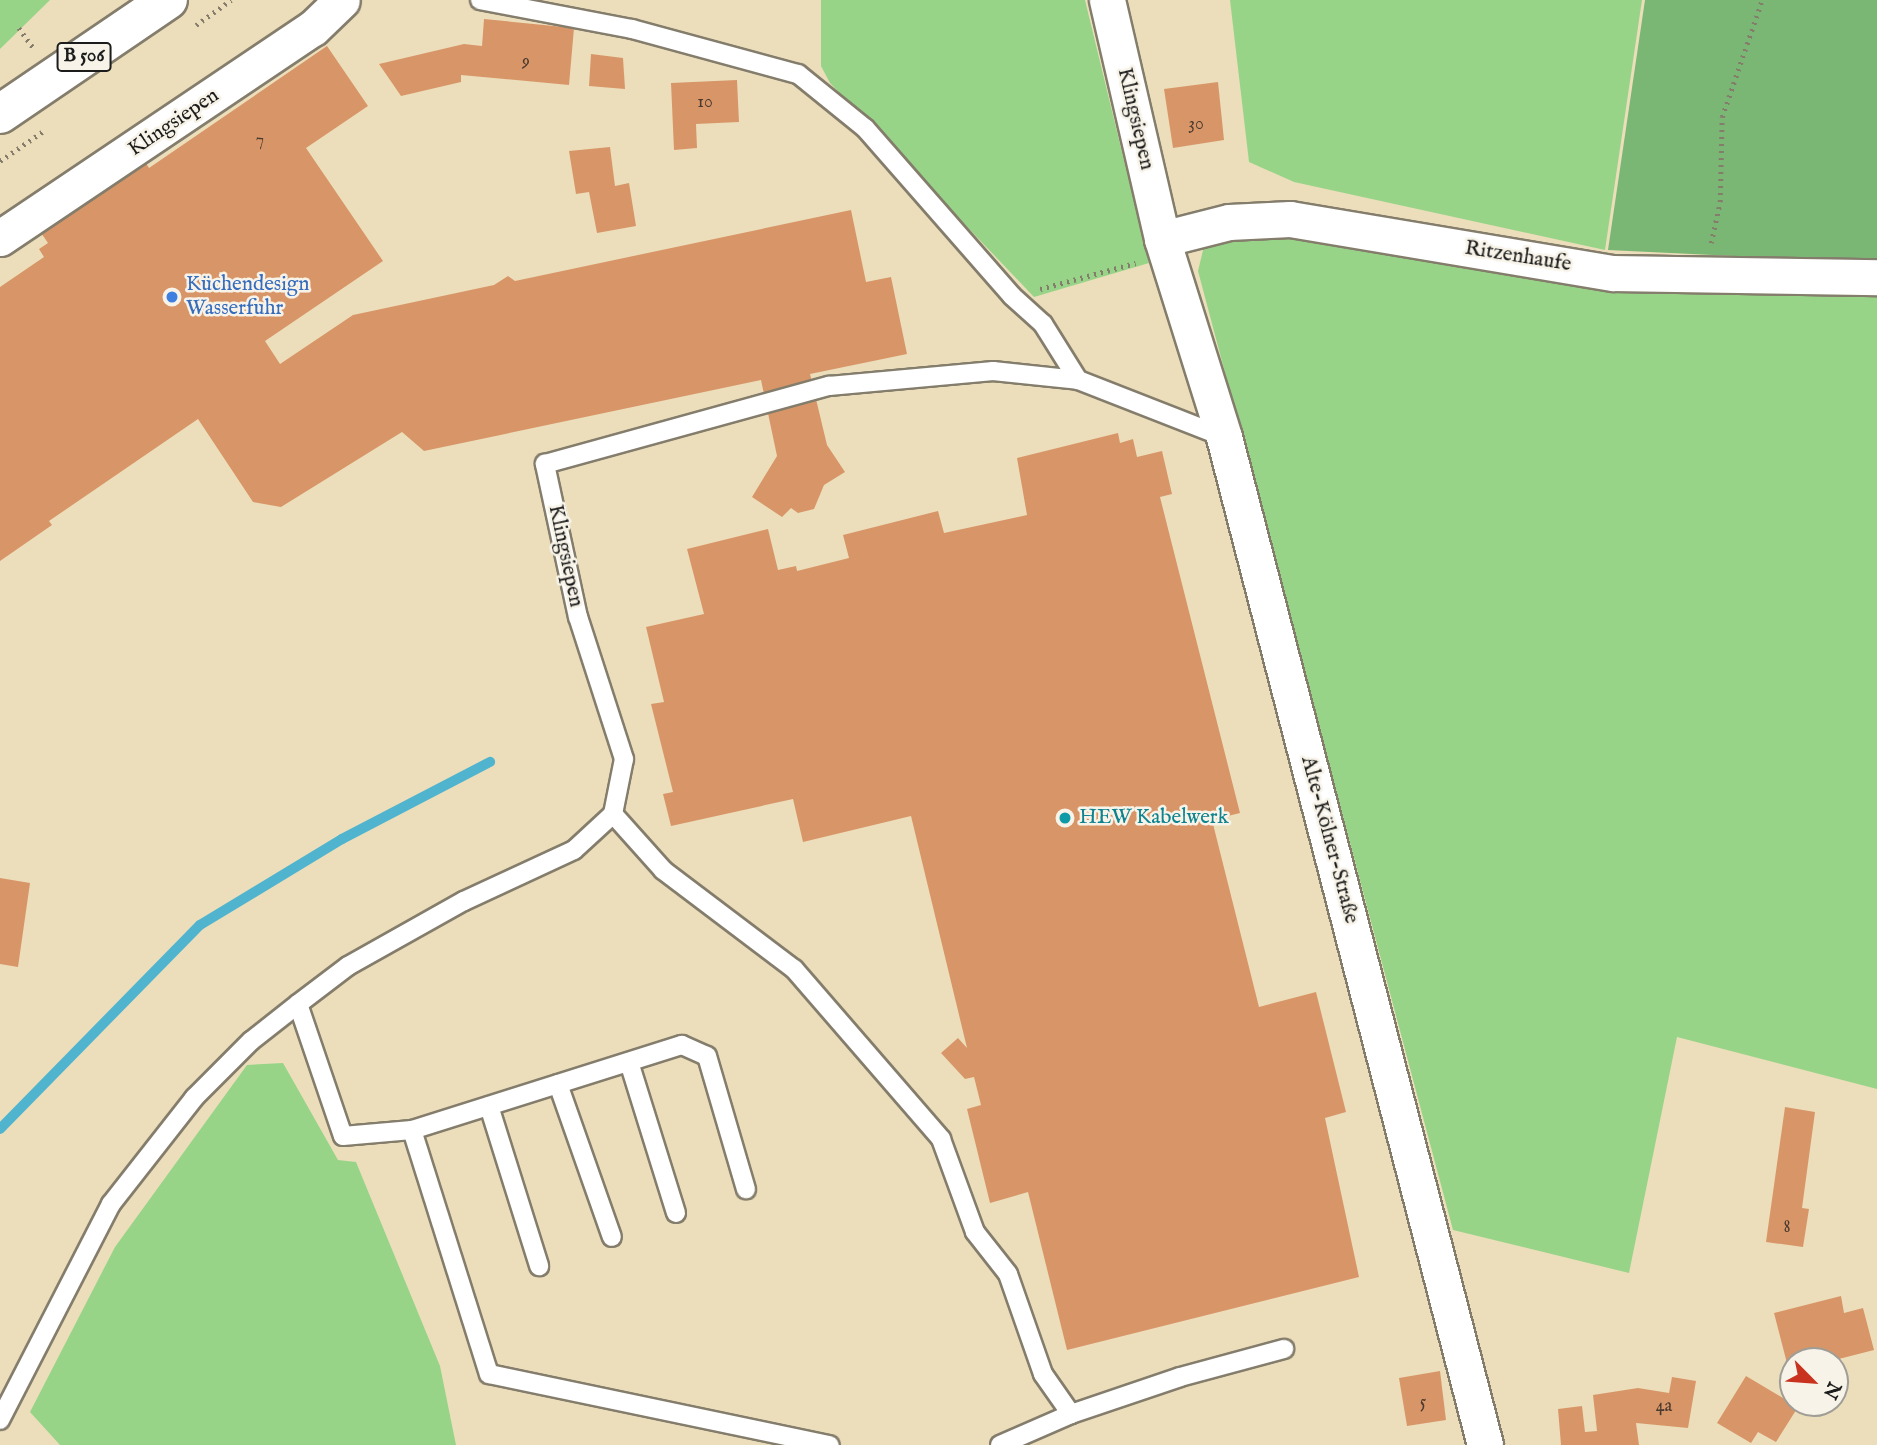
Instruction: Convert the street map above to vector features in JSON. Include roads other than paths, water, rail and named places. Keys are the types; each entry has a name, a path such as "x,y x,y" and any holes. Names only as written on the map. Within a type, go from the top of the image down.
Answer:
{"main road":[{"name":"B 506","path":"0,114 168,0"}],"street":[{"name":"Klingsiepen","path":"0,238 313,28 342,0"},
{"name":"Klingsiepen","path":"1107,0 1165,247"},
{"name":"Ritzenhaufe","path":"1165,247 1229,222 1290,219 1614,273 1877,276"},
{"name":"Alte-Kölner-Straße","path":"1165,247 1224,437 1485,1445"}],"lane":[{"path":"480,0 632,29 798,74 865,128 1012,296 1043,324 1078,380"},
{"name":"Klingsiepen","path":"613,814 624,759 578,617 545,464 829,386 993,371 1078,380 1224,437"},
{"path":"0,1420 111,1204 194,1098 251,1041 360,960 464,901 574,849 613,814 663,870 794,969 941,1139 975,1232 1008,1274 1043,1374 1072,1414"},
{"path":"298,1004 343,1136 412,1130 682,1045 707,1056 746,1189"},
{"path":"629,1062 676,1213"},
{"path":"558,1084 611,1237"},
{"path":"489,1106 539,1266"},
{"path":"412,1130 489,1374 830,1445"},
{"path":"1000,1445 1072,1414 1180,1377 1284,1349"}],"waterway":[{"path":"0,1129 200,925 342,839 490,762"}],"place":[{"name":"Küchendesign Wasserfuhr","path":"172,297"},
{"name":"HEW Kabelwerk","path":"1065,818"}]}
